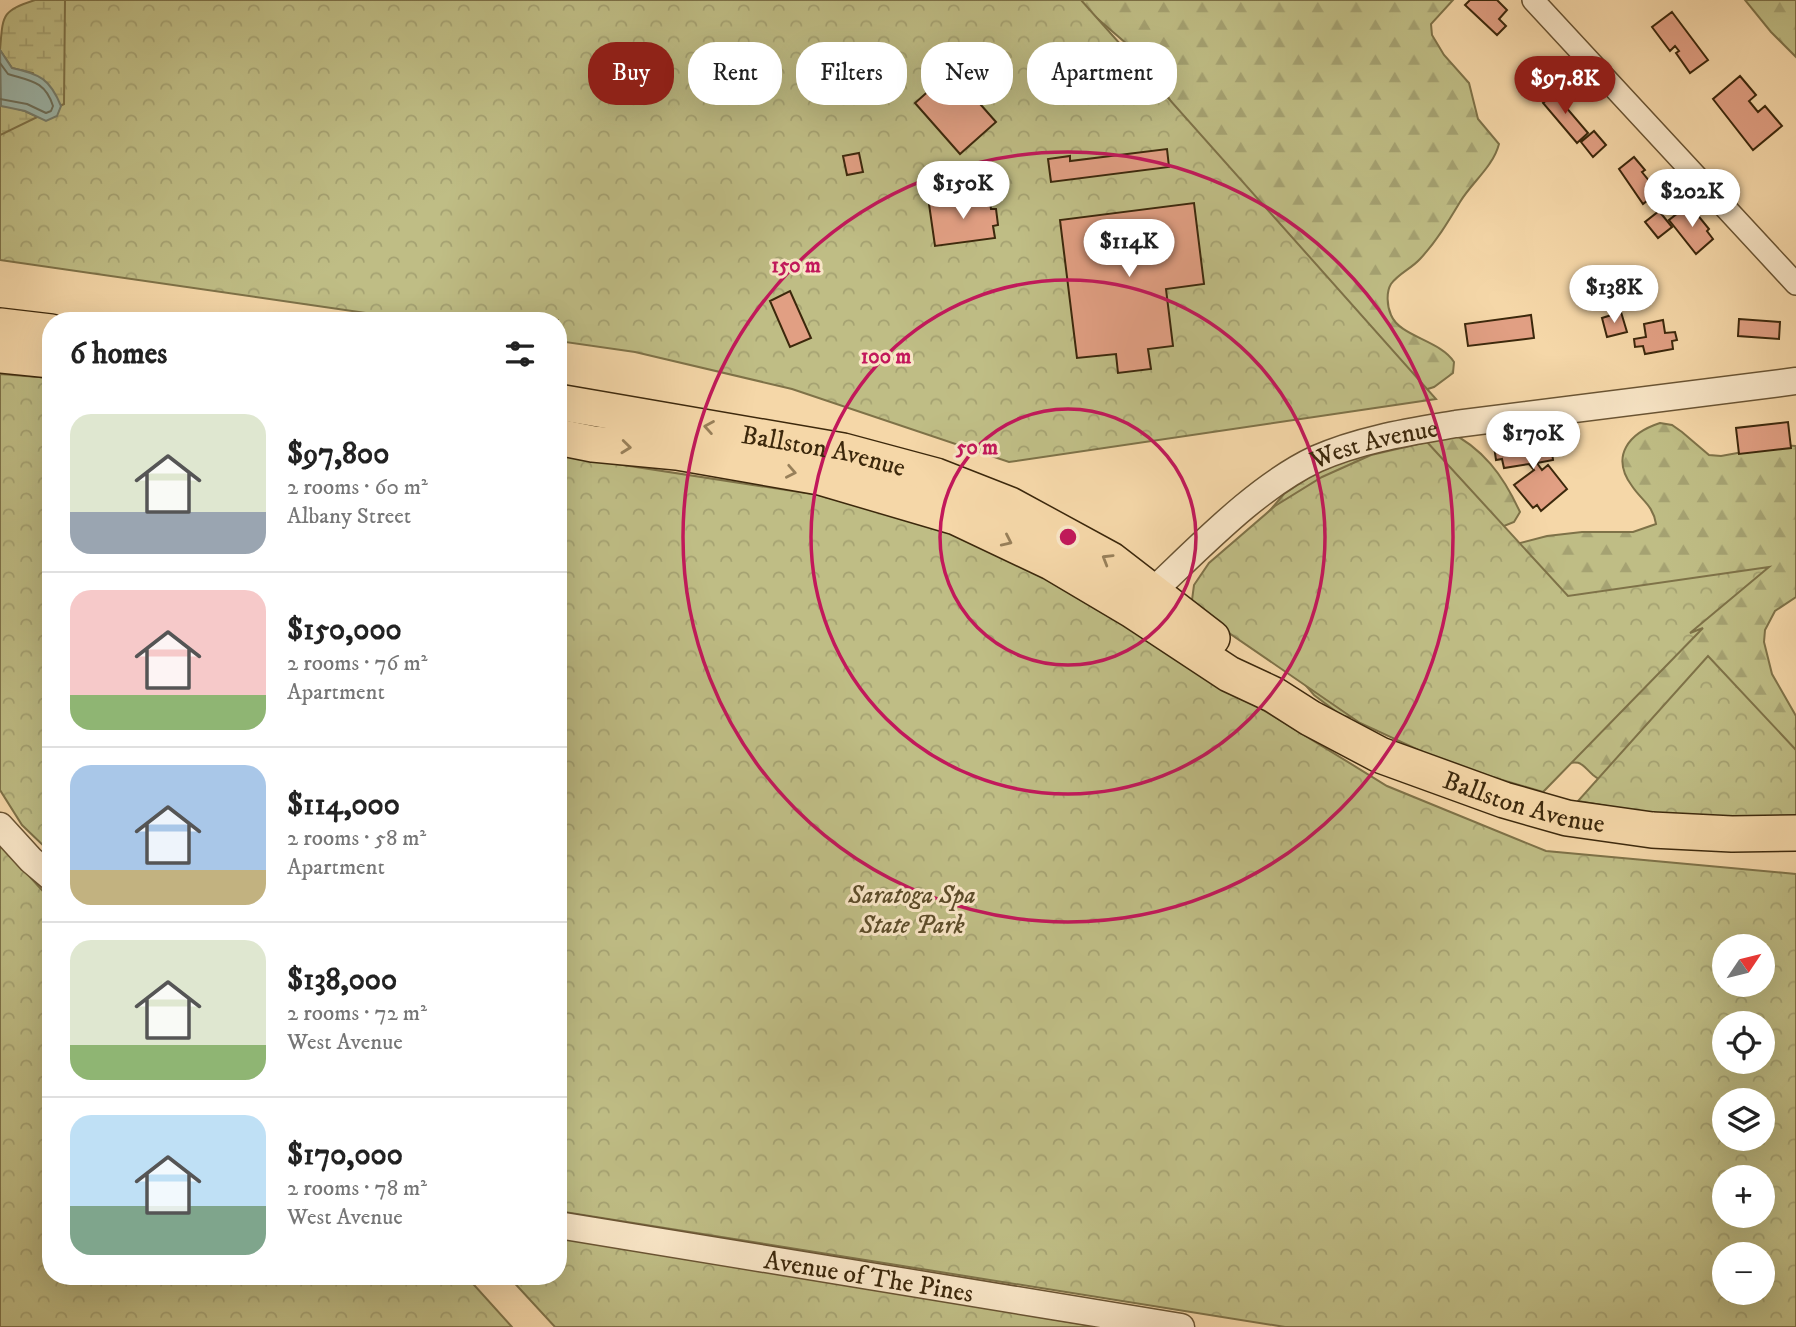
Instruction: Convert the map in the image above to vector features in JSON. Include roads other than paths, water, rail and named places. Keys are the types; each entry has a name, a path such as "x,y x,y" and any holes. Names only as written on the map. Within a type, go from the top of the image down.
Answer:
{"highway":[{"path":"0,326 42,331"},
{"path":"0,355 42,359"},
{"name":"Ballston Avenue","path":"567,404 843,451 936,476 1010,505 1111,560 1142,601"},
{"name":"Ballston Avenue","path":"567,439 677,452 820,477 956,517 1142,601 1237,657 1273,695 1310,718 1380,755 1468,788 1567,818 1652,830 1732,834 1796,833"}],"street":[{"path":"1533,0 1796,284"},
{"name":"West Avenue","path":"1142,601 1272,485 1316,460 1363,442 1456,424 1796,381"},
{"path":"0,826 42,869"},
{"name":"Avenue of The Pines","path":"567,1226 1181,1327"}],"water":[{"path":"0,50 12,68 37,76 48,84 61,106 57,116 46,121 25,111 1,106"}],"park label":[{"name":"Saratoga Spa State Park","path":"912,909"}]}
